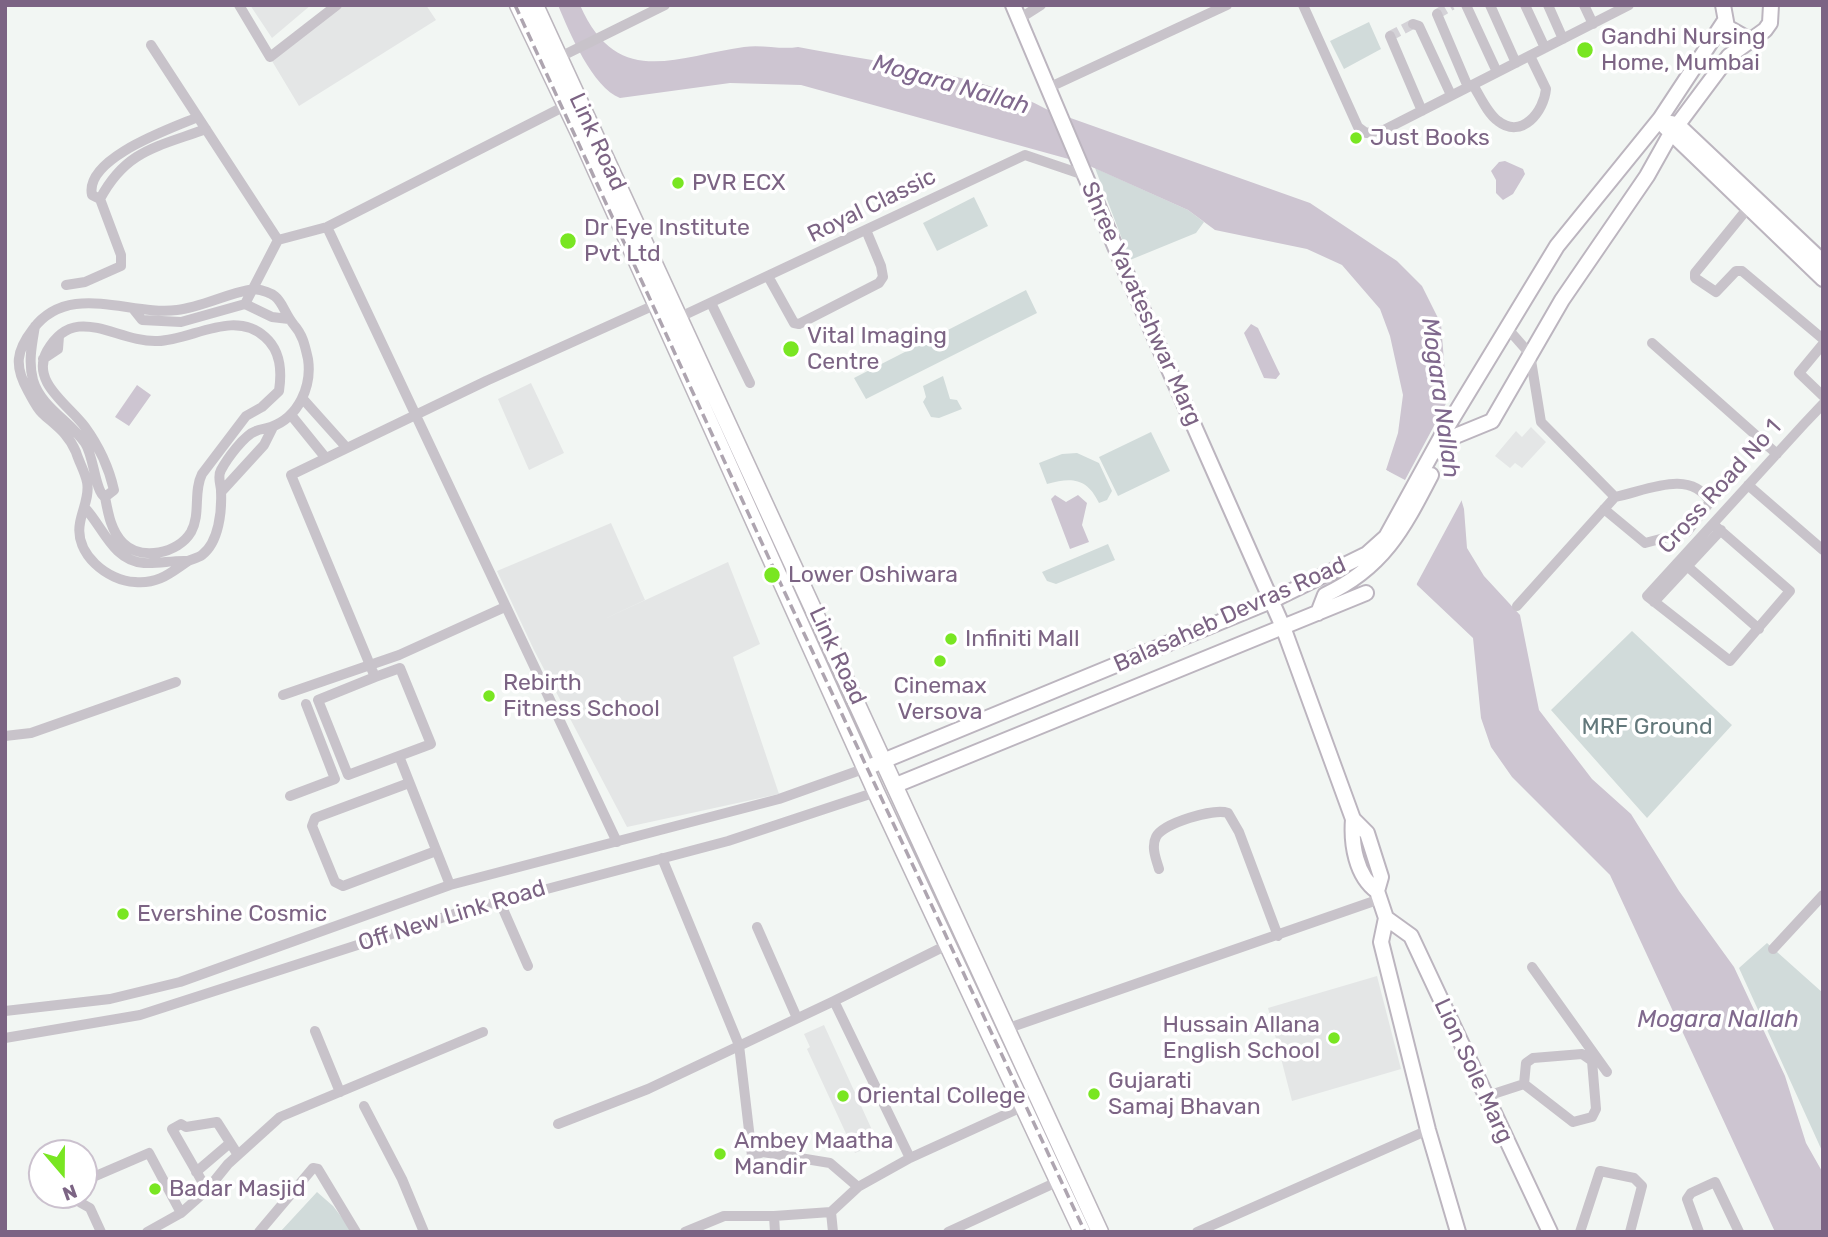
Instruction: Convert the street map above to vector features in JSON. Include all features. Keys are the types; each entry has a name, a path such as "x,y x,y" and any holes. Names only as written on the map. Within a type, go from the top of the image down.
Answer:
{"main road":[{"name":"Link Road","path":"518,5 663,302 680,317 886,760 1100,1232"},
{"name":"Link Road","path":"535,5 565,54 663,302 876,792 1082,1232"},
{"path":"1723,5 1724,22 1732,32 1748,39"},
{"path":"1318,613 1325,595 1356,579 1374,564 1401,531 1444,440 1465,429 1492,421 1562,300 1647,176 1674,130 1729,56 1748,39 1765,30 1776,8"},
{"name":"Shree Yavateshwar Marg","path":"1016,12 1283,627 1353,819 1367,833 1381,877 1379,895 1387,918"},
{"name":"Balasaheb Devras Road","path":"866,768 1271,600 1361,558 1386,537 1557,246 1660,119 1724,22"},
{"path":"1660,119 1823,262"},
{"path":"1714,168 1748,208 1823,279"},
{"name":"Balasaheb Devras Road","path":"896,785 1366,593"},
{"name":"Off New Link Road","path":"876,792 896,785"},
{"path":"1387,918 1381,942 1428,1130 1458,1232"},
{"name":"Lion Sole Marg","path":"1387,918 1411,936 1484,1097 1550,1232"}],"street":[{"path":"239,5 270,57 337,5"},
{"path":"565,54 664,5"},
{"path":"1016,12 1041,5"},
{"path":"1048,88 1212,8 1227,5"},
{"path":"1303,5 1358,127 1366,133 1384,130 1593,24 1611,10 1629,5"},
{"path":"1466,5 1497,72"},
{"path":"1490,5 1516,63"},
{"path":"1525,5 1545,48"},
{"path":"1548,5 1563,39"},
{"path":"1584,5 1593,24"},
{"path":"1437,14 1471,86 1500,123 1509,127 1530,122 1538,114 1546,89 1530,56"},
{"path":"1413,24 1419,26 1451,95"},
{"path":"1391,36 1422,111"},
{"path":"151,45 278,240"},
{"path":"245,304 278,240 327,227 565,106"},
{"path":"100,199 94,197 91,189 102,169 121,153 198,117"},
{"path":"66,285 85,282 121,266 121,255 100,199 113,175 148,150 206,129"},
{"name":"Royal Classic","path":"680,317 769,278 1025,155 1083,171"},
{"path":"1748,208 1695,273 1695,278 1716,292 1736,271 1742,271 1823,342 1798,373 1821,393"},
{"path":"327,227 617,842"},
{"path":"769,278 794,323 799,324 879,283 883,277 881,266 866,230"},
{"path":"85,508 98,521 107,540 127,558 143,563 188,561 202,555 214,542 221,492 220,472 254,431 273,427 291,415 303,399 310,371 301,333 289,319 284,304 270,294 254,289 185,309 134,310 112,303 86,301 56,310 35,326 16,357 18,374 34,401 65,432 73,446 88,483 85,508 79,526 85,548 103,571 116,579 134,582 154,580 175,574 188,561"},
{"path":"375,677 290,475 415,414 663,302"},
{"path":"711,303 750,383"},
{"path":"134,310 142,320 181,322 245,304 272,317 289,319"},
{"path":"35,326 30,360 33,379 51,408 87,445 111,523 119,538 134,551 159,552 183,542 194,525 197,484 202,474 246,416 262,407 279,391 279,358 272,343 261,333 235,325 213,328 177,340 132,340 90,326 79,326 59,335 58,349 43,359 49,387 85,427 107,468 114,490 105,498"},
{"path":"1507,329 1530,354 1541,422 1615,496"},
{"path":"1652,343 1777,454"},
{"path":"5,359 16,357"},
{"path":"303,399 346,447"},
{"name":"Cross Road No 1","path":"1650,599 1717,527 1748,485 1823,404"},
{"path":"291,415 326,457"},
{"path":"221,492 264,445 273,427"},
{"path":"1517,607 1615,496 1682,482 1693,486 1710,502 1687,532 1645,543 1604,509"},
{"path":"1748,485 1823,550"},
{"path":"1717,527 1790,590 1734,658 1725,660 1650,599 1687,566 1717,527"},
{"path":"1687,566 1759,629"},
{"path":"283,695 369,663 399,655 505,607"},
{"path":"290,796 335,779 348,775 431,744 400,668 318,700 348,775"},
{"path":"5,736 30,733 176,682"},
{"path":"306,704 335,779"},
{"path":"399,756 450,885"},
{"name":"Off New Link Road","path":"5,1011 110,999 180,982 450,885 779,799 866,768"},
{"path":"409,783 315,818 312,826 335,883 343,886 436,851"},
{"name":"Off New Link Road","path":"5,1038 140,1014 499,900 728,841 876,792"},
{"path":"1159,869 1154,841 1158,833 1173,824 1210,812 1227,813 1239,832 1278,936"},
{"path":"662,858 738,1045 752,1156 763,1152 830,1163 858,1187"},
{"path":"991,1034 1278,936 1379,895"},
{"path":"1773,949 1823,895"},
{"path":"499,900 528,966"},
{"path":"757,927 797,1018"},
{"path":"558,1124 648,1089 949,944"},
{"path":"1532,967 1607,1072"},
{"path":"834,1000 910,1158"},
{"path":"315,1031 340,1092"},
{"path":"147,1232 181,1213 280,1117 483,1032"},
{"path":"1588,1055 1592,1061 1596,1109 1592,1116 1573,1122 1524,1084 1526,1063 1533,1058 1588,1055"},
{"path":"1484,1097 1524,1084"},
{"path":"364,1106 402,1179 424,1232"},
{"path":"685,1232 724,1216 831,1212 858,1187 910,1158 1024,1106"},
{"path":"206,1190 172,1129 181,1124 186,1127 195,1123 217,1122 238,1155"},
{"path":"1196,1232 1428,1130"},
{"path":"196,1172 230,1143"},
{"path":"98,1175 149,1153 181,1213"},
{"path":"259,1232 313,1168 318,1169 356,1232"},
{"path":"1580,1232 1600,1171 1634,1178 1642,1186 1630,1232"},
{"path":"948,1232 1059,1181"},
{"path":"1699,1232 1687,1199 1691,1193 1715,1182 1739,1232"},
{"path":"90,1209 101,1232"},
{"path":"831,1212 833,1232"},
{"path":"774,1216 775,1232"}],"shaded area":[{"path":"250,5 311,5 272,38"},
{"path":"344,5 426,5 436,20 299,106 272,61"},
{"path":"531,383 564,453 529,470 498,399"},
{"path":"1531,427 1546,442 1522,468 1515,463 1510,468 1495,456 1516,431 1522,437"},
{"path":"611,523 645,600 600,621 728,562 760,644 733,657 779,794 627,827 534,650 497,571"},
{"name":"Hussain Allana English School","path":"1377,976 1401,1069 1292,1101 1268,1008"},
{"name":"Oriental College","path":"824,1025 878,1143 855,1153 807,1049 810,1047 804,1034"}],"green space":[{"path":"1369,22 1381,49 1344,69 1330,41"},
{"path":"1095,168 1188,210 1204,222 1196,233 1130,260"},
{"path":"974,197 988,226 937,251 923,223"},
{"path":"1026,290 1037,313 866,399 854,378"},
{"path":"943,376 950,399 957,400 962,409 939,418 931,417 923,402 926,397 923,386"},
{"path":"1151,432 1170,471 1118,496 1099,457"},
{"path":"1077,453 1099,463 1112,491 1107,500 1099,503 1089,488 1071,480 1047,484 1039,463 1062,454"},
{"path":"1108,544 1115,560 1056,584 1047,581 1042,572"},
{"name":"MRF Ground","path":"1632,631 1732,725 1647,818 1551,710"},
{"path":"1767,943 1823,993 1823,1153 1739,968"},
{"path":"317,1192 333,1206 353,1232 280,1232"}],"water":[{"name":"Mogara Nallah","path":"558,5 580,5 595,31 611,48 630,58 671,60 751,46 798,47 927,70 992,87 1048,110 1310,203 1397,261 1422,286 1441,324 1453,471 1464,509 1467,548 1484,576 1520,615 1539,710 1592,779 1631,814 1679,891 1734,967 1785,1076 1806,1143 1823,1173 1823,1232 1775,1232 1610,875 1512,777 1491,747 1481,718 1473,638 1417,585 1409,567 1400,479 1386,470 1398,433 1403,395 1390,336 1380,309 1342,265 1307,249 1215,230 1188,210 1083,163 801,85 730,83 620,98 600,83 591,71 575,44"},
{"path":"1505,161 1523,169 1525,174 1513,194 1503,200 1496,193 1496,180 1491,171 1499,162"},
{"path":"1251,324 1258,328 1280,374 1276,379 1264,378 1244,333"},
{"path":"137,385 151,395 129,426 115,417"},
{"path":"1055,495 1066,502 1078,495 1087,503 1082,525 1089,542 1070,549 1051,499"}],"pier":[{"path":"1450,396 1456,470 1464,496 1415,587 1395,544 1391,510 1397,480 1384,473 1386,470 1405,480"}],"tunnel":[{"path":"1437,14 1452,5"},
{"path":"1390,36 1413,24"}],"railway":[{"path":"515,5 778,578 1085,1232"}],"place":[{"name":"Gandhi Nursing Home, Mumbai","path":"1585,50"},
{"name":"Just Books","path":"1356,138"},
{"name":"PVR ECX","path":"678,183"},
{"name":"Dr Eye Institute Pvt Ltd","path":"568,241"},
{"name":"Vital Imaging Centre","path":"791,349"},
{"name":"Lower Oshiwara","path":"772,575"},
{"name":"Infiniti Mall","path":"951,639"},
{"name":"Cinemax Versova","path":"940,661"},
{"name":"Rebirth Fitness School","path":"489,696"},
{"name":"Evershine Cosmic","path":"123,914"},
{"name":"Hussain Allana English School","path":"1334,1038"},
{"name":"Gujarati Samaj Bhavan","path":"1094,1094"},
{"name":"Oriental College","path":"843,1096"},
{"name":"Ambey Maatha Mandir","path":"720,1154"},
{"name":"Badar Masjid","path":"155,1189"}]}
